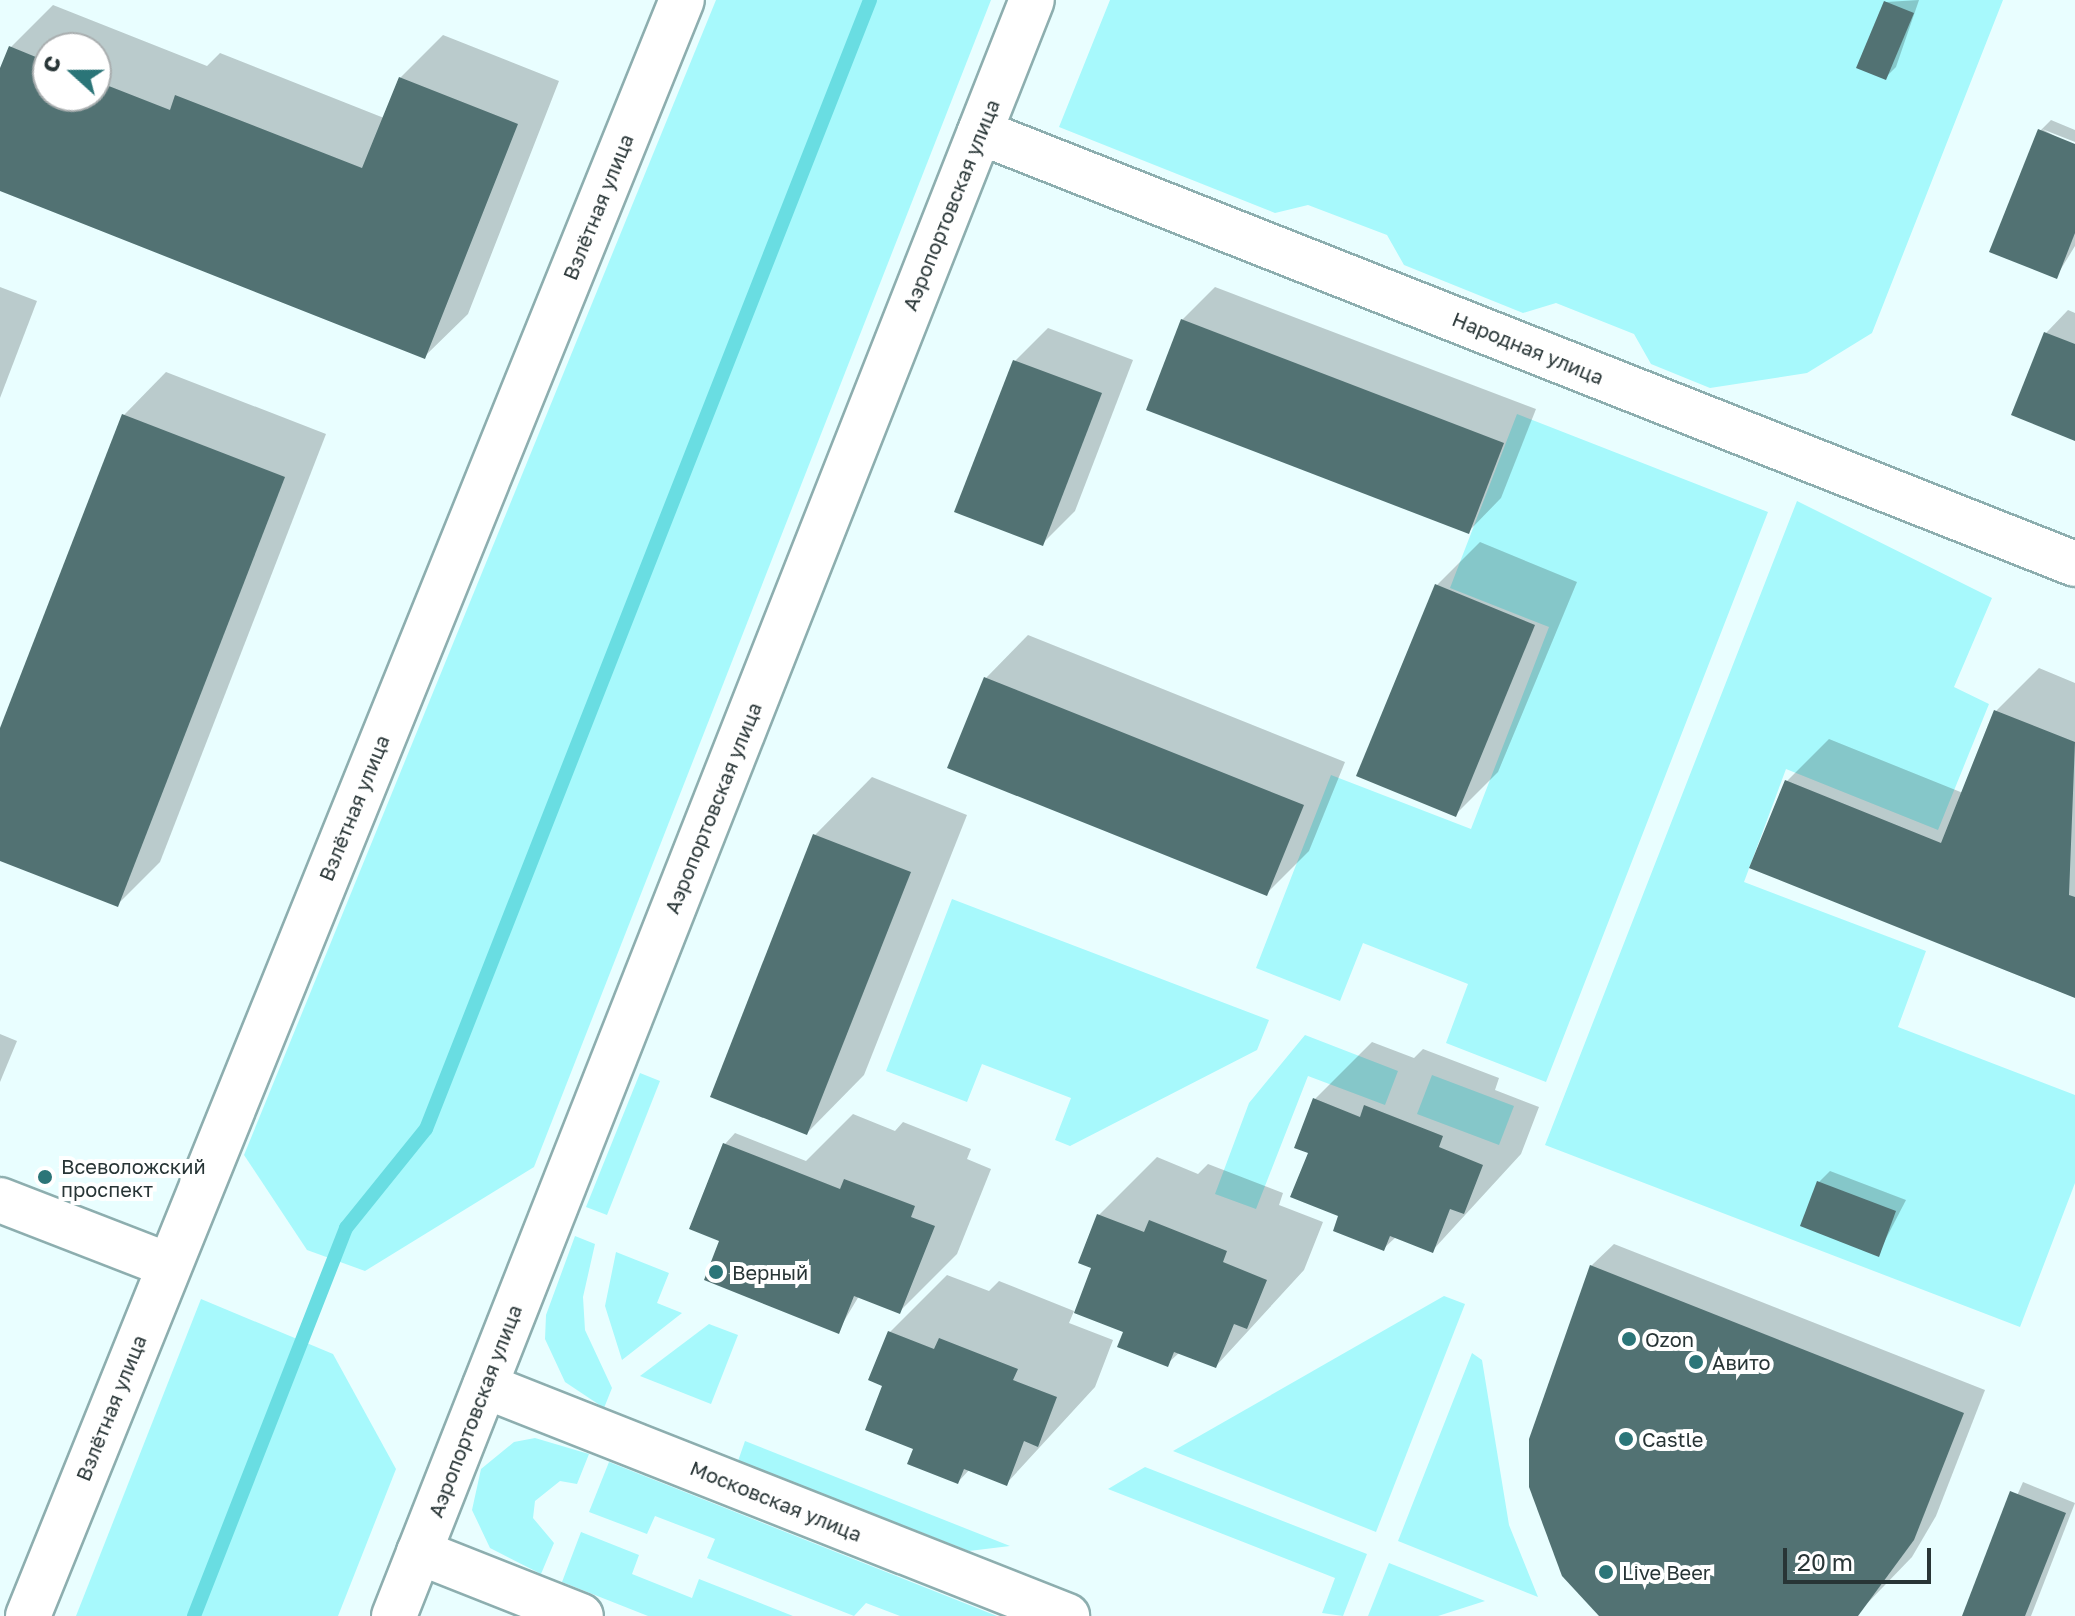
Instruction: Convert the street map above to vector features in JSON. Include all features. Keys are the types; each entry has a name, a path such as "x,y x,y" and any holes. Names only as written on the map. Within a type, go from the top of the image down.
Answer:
{"street":[{"name":"Взлётная улица","path":"28,1616 682,0"},
{"name":"Аэропортовская улица","path":"394,1616 1032,0"},
{"name":"Народная улица","path":"980,132 2075,564"},
{"path":"0,1200 168,1265"},
{"name":"Московская улица","path":"485,1386 1067,1616"},
{"path":"419,1552 581,1616"}],"shaded area":[{"path":"716,0 991,0 534,1167 365,1271 307,1250 244,1155"},
{"path":"1110,0 2003,0 1872,333 1807,373 1710,388 1651,364 1634,334 1556,303 1523,313 1404,265 1387,235 1308,205 1275,213 1059,127"},
{"path":"1517,414 1768,512 1546,1082 1446,1043 1468,984 1363,943 1340,1001 1256,968 1331,775 1471,829 1549,627 1450,588"},
{"path":"1797,501 1992,598 1954,687 1989,704 1938,830 1786,769 1744,882 1926,951 1898,1027 2075,1095 2075,1183 2020,1327 1545,1145"},
{"path":"952,899 1269,1020 1257,1050 1070,1146 1055,1140 1071,1098 982,1064 967,1102 886,1071"},
{"path":"1305,1035 1398,1071 1385,1105 1308,1076 1256,1209 1215,1194 1249,1103"},
{"path":"640,1073 660,1081 607,1215 586,1207"},
{"path":"1432,1075 1514,1106 1499,1145 1417,1114"},
{"path":"575,1236 595,1244 583,1297 585,1330 612,1388 604,1408 565,1382 545,1339 546,1315"},
{"path":"616,1252 669,1273 657,1303 682,1313 622,1360 605,1306"},
{"path":"1444,1296 1465,1304 1376,1532 1173,1451"},
{"path":"201,1299 333,1354 396,1469 338,1616 76,1616"},
{"path":"709,1324 738,1335 711,1404 640,1376"},
{"path":"1472,1353 1482,1360 1509,1525 1538,1597 1398,1541"},
{"path":"535,1438 589,1454 577,1484 560,1481 535,1501 533,1518 554,1543 541,1574 490,1548 472,1510 481,1469 514,1442"},
{"path":"745,1441 1010,1546 969,1551 738,1461"},
{"path":"609,1462 997,1616 900,1616 866,1603 854,1616 707,1558 715,1539 655,1516 647,1534 589,1512"},
{"path":"1145,1467 1367,1554 1343,1616 1322,1613 1335,1578 1108,1489"},
{"path":"581,1532 639,1555 632,1574 692,1598 699,1579 793,1616 648,1616 562,1582"},
{"path":"1389,1563 1485,1601 1438,1616 1368,1616"}],"building":[{"path":"1884,1 1914,13 1886,80 1856,68"},
{"path":"9,46 32,55 32,112 112,112 112,87 170,110 175,95 362,168 399,77 518,124 425,359 0,191 0,68"},
{"path":"2038,129 2075,144 2075,233 2057,279 1989,252"},
{"path":"1181,319 1504,443 1469,534 1146,410"},
{"path":"2044,332 2075,344 2075,441 2011,415"},
{"path":"1013,360 1102,393 1043,546 954,512"},
{"path":"122,414 285,477 118,907 0,861 0,728"},
{"path":"1435,584 1535,625 1456,817 1356,776"},
{"path":"984,677 1304,805 1267,896 947,768"},
{"path":"1994,710 2075,742 2069,895 2075,897 2075,998 1749,868 1785,780 1941,843"},
{"path":"813,834 911,872 807,1135 710,1097"},
{"path":"1313,1098 1360,1117 1364,1105 1443,1136 1439,1147 1483,1165 1464,1214 1450,1209 1433,1253 1390,1236 1384,1251 1333,1231 1338,1216 1290,1197 1308,1153 1294,1148"},
{"path":"723,1143 840,1189 844,1179 915,1206 911,1217 935,1226 900,1314 854,1296 839,1334 704,1280 719,1241 689,1229"},
{"path":"1817,1181 1896,1211 1879,1257 1800,1226"},
{"path":"1097,1214 1144,1232 1149,1220 1227,1251 1223,1262 1267,1280 1247,1329 1234,1324 1216,1368 1174,1352 1168,1367 1117,1347 1123,1332 1074,1313 1091,1268 1078,1263"},
{"path":"1590,1265 1964,1413 1914,1540 1858,1616 1599,1616 1562,1576 1529,1487 1529,1439"},
{"path":"888,1331 934,1349 939,1338 1018,1369 1013,1380 1057,1397 1038,1447 1024,1441 1007,1486 964,1469 958,1484 907,1464 913,1449 865,1430 882,1386 868,1380"},
{"path":"2010,1491 2066,1513 2025,1616 1962,1616"}],"waterway":[{"path":"194,1616 346,1228 426,1129 870,0"}],"place":[{"name":"Всеволожский проспект","path":"45,1177"},
{"name":"Верный","path":"716,1272"},
{"name":"Ozon","path":"1629,1339"},
{"name":"Авито","path":"1696,1362"},
{"name":"Castle","path":"1626,1439"},
{"name":"Live Beer","path":"1606,1572"}]}
